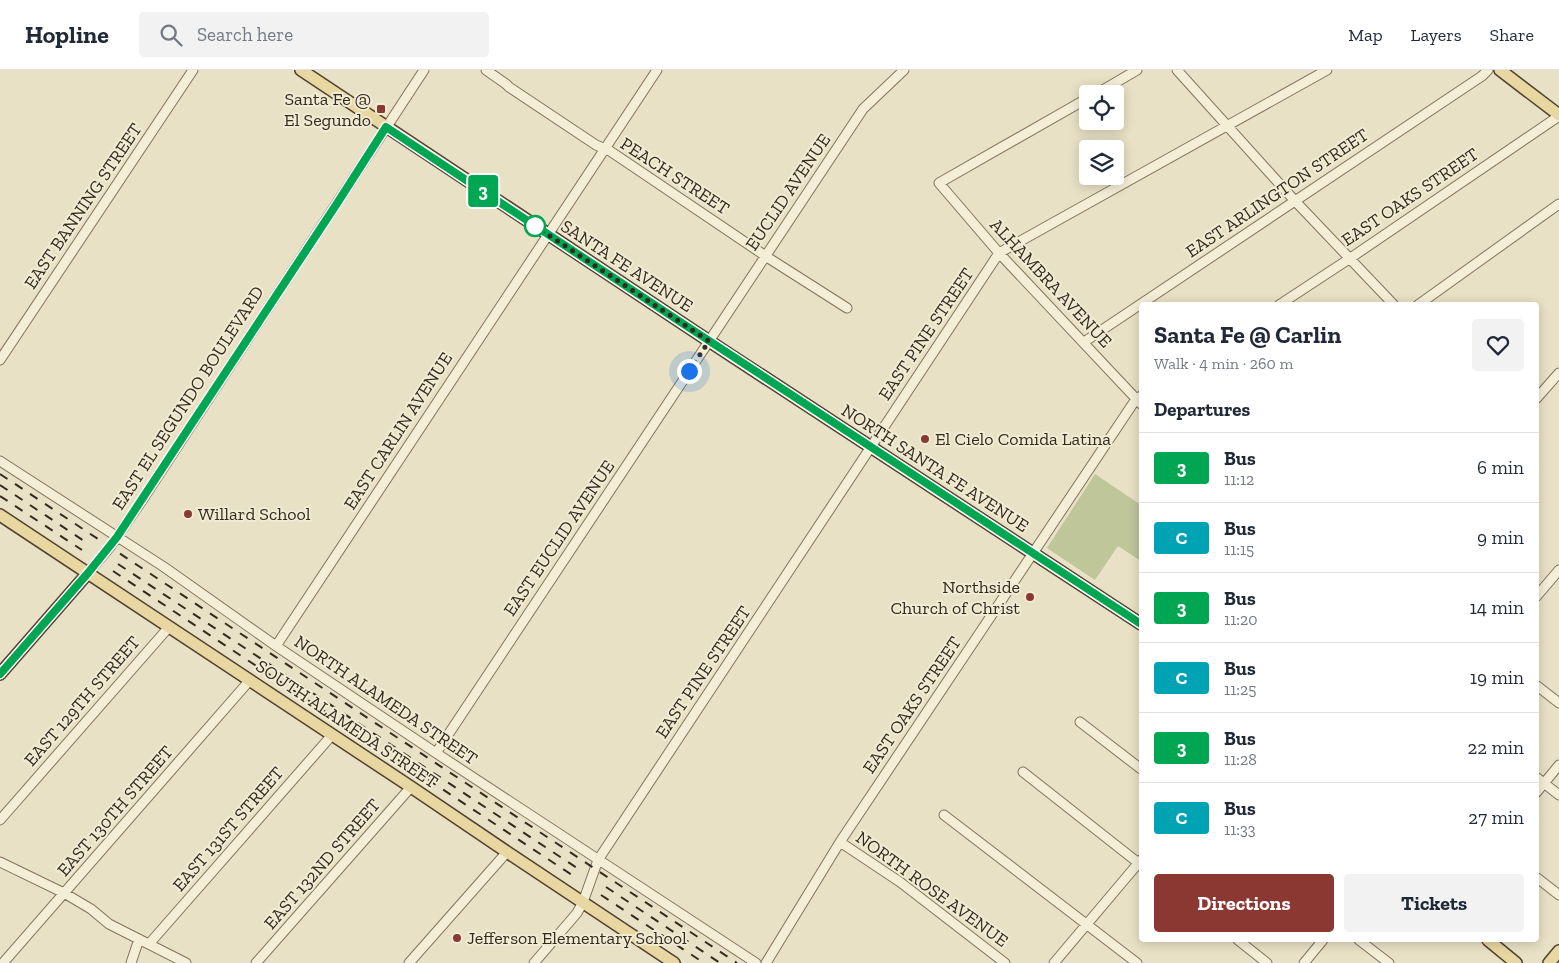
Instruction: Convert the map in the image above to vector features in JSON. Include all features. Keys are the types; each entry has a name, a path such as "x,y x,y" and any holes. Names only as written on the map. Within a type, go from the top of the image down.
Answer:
{"main road":[{"name":"SANTA FE AVENUE","path":"301,70 709,341"},
{"path":"1500,70 1559,115"},
{"name":"NORTH SANTA FE AVENUE","path":"709,341 1139,623"},
{"name":"SOUTH ALAMEDA STREET","path":"2,521 88,573 411,787 583,902 660,959 674,963"},
{"name":"EAST EL SEGUNDO BOULEVARD","path":"0,674 88,573"},
{"path":"1490,942 1516,963"},
{"path":"1549,963 1559,951"}],"street":[{"name":"EAST BANNING STREET","path":"0,360 193,70"},
{"name":"EAST EL SEGUNDO BOULEVARD","path":"88,573 117,537 424,70"},
{"name":"PEACH STREET","path":"486,70 509,88 596,145 605,148 847,308"},
{"name":"EAST CARLIN AVENUE","path":"276,646 657,70"},
{"name":"EUCLID AVENUE","path":"709,341 863,109 903,70"},
{"path":"1111,85 1137,70"},
{"path":"1177,70 1349,259 1391,302"},
{"name":"EAST PINE STREET","path":"534,963 577,913 583,902 598,860 999,253 1327,70"},
{"name":"EAST ARLINGTON STREET","path":"1143,302 1482,76 1488,70"},
{"name":"ALHAMBRA AVENUE","path":"1079,103 939,183 999,253 1139,399"},
{"name":"EAST OAKS STREET","path":"1284,302 1559,115"},
{"path":"1422,302 1559,204"},
{"name":"EAST ARLINGTON STREET","path":"1084,342 1139,305"},
{"name":"EAST EUCLID AVENUE","path":"436,753 709,341"},
{"path":"1539,395 1559,372"},
{"name":"EAST OAKS STREET","path":"766,963 840,842 1032,553 1139,401"},
{"name":"NORTH ALAMEDA STREET","path":"0,461 171,572 276,646 436,753 756,963"},
{"path":"1539,593 1559,570"},
{"name":"EAST 129TH STREET","path":"0,820 169,627"},
{"name":"EAST 130TH STREET","path":"3,963 250,680"},
{"path":"1539,687 1559,703"},
{"path":"1080,722 1139,768"},
{"name":"EAST 131ST STREET","path":"149,944 332,735"},
{"path":"1539,789 1559,766"},
{"path":"1023,772 1139,861"},
{"path":"1539,779 1559,796"},
{"name":"EAST 132ND STREET","path":"256,963 411,787"},
{"path":"944,815 1137,963"},
{"name":"NORTH ROSE AVENUE","path":"840,842 900,882 1005,963"},
{"path":"409,963 507,852"},
{"path":"0,862 91,909 109,924 186,963"},
{"path":"1054,963 1139,863"},
{"path":"1539,879 1559,895"},
{"path":"131,963 138,939"},
{"path":"1241,942 1268,963"},
{"path":"1304,963 1321,942"},
{"path":"1362,942 1389,963"}],"green space":[{"path":"1095,474 1139,504 1139,560 1118,546 1095,580 1047,548"}],"railway":[{"path":"0,474 737,963"},
{"path":"0,485 87,543"},
{"path":"0,496 82,550"},
{"path":"118,564 583,872"},
{"path":"113,571 578,879"},
{"path":"606,887 720,963"},
{"path":"601,895 704,963"}],"bus line":[{"name":"3","path":"0,674 110,547 386,127 1139,623"}],"place":[{"name":"Santa Fe @ El Segundo","path":"381,109"},
{"name":"El Cielo Comida Latina","path":"925,439"},
{"name":"Willard School","path":"188,514"},
{"name":"Northside Church of Christ","path":"1030,597"},
{"name":"Jefferson Elementary School","path":"457,938"}],"route":[{"path":"535,226 709,341 689,371"}]}
